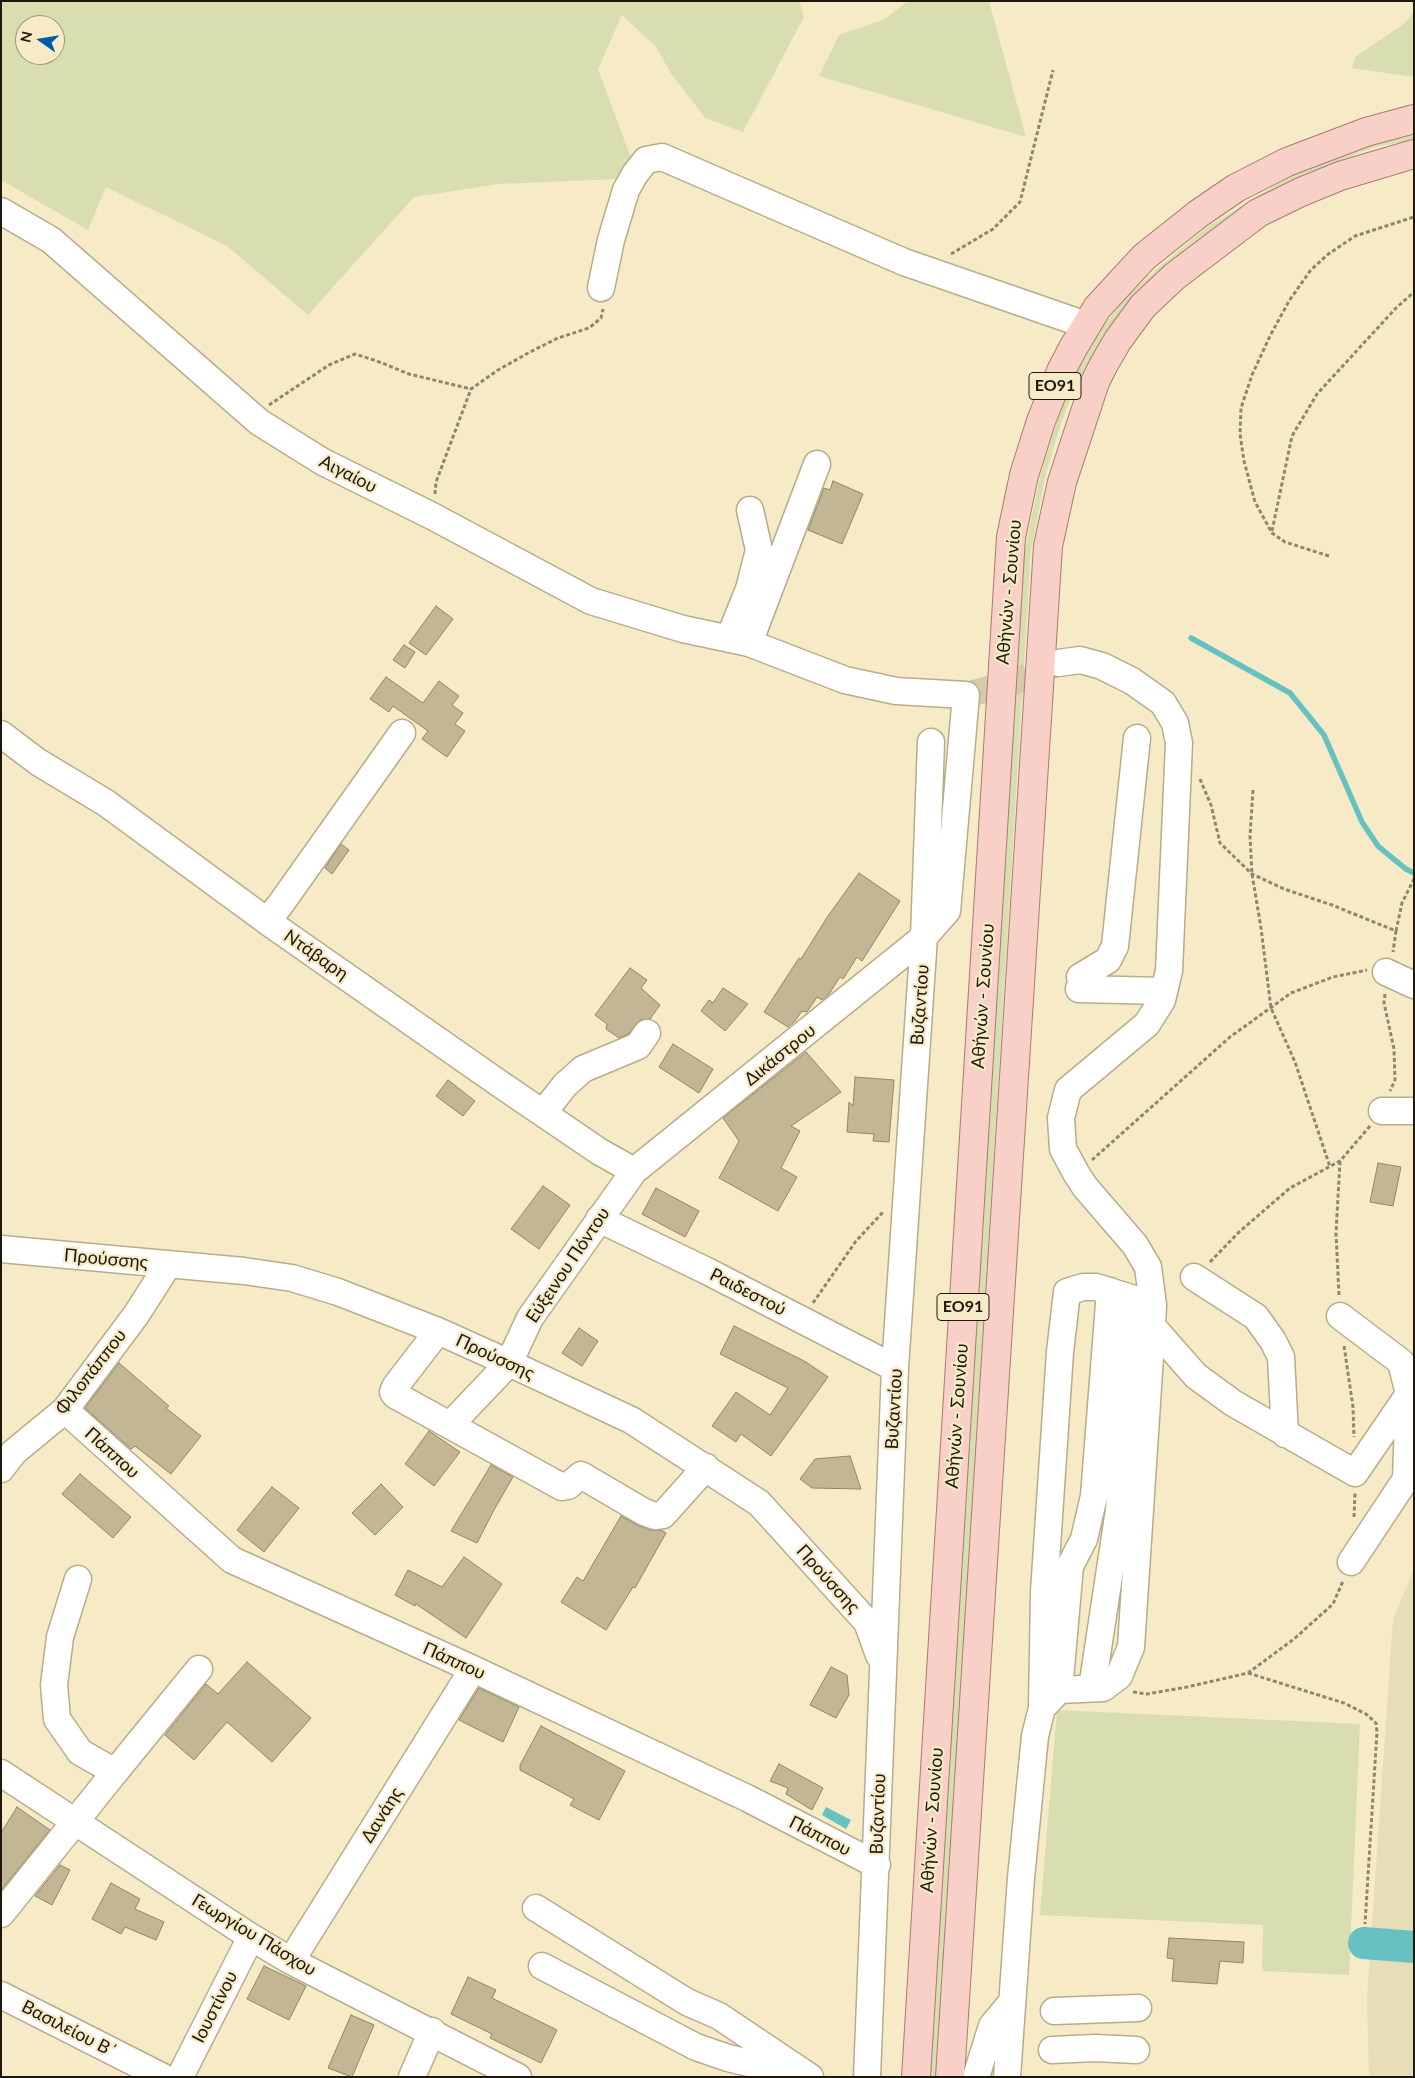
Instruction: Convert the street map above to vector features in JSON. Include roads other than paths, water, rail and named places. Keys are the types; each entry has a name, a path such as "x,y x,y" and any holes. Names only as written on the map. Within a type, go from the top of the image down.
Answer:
{"main road":[{"name":"Αθήνών - Σουνίου","path":"916,2077 1011,538 1024,475 1041,421 1061,371 1086,325 1110,292 1144,258 1198,214 1236,188 1287,162 1327,146 1366,132 1414,120"},
{"name":"Αθήνών - Σουνίου","path":"950,2077 1048,546 1062,482 1095,382 1104,364 1123,333 1143,306 1174,276 1258,214 1301,192 1340,176 1414,154"}],"street":[{"path":"601,288 611,240 626,190 646,160 662,157 904,262 1086,325"},
{"name":"Αιγαίου","path":"1,211 51,240 259,422 323,462 432,516 591,601 683,629 739,641"},
{"path":"739,641 817,464"},
{"path":"739,641 759,550 750,510"},
{"name":"Δικάστρου","path":"634,1171 924,937 947,911 966,695 896,691 845,680 739,641"},
{"path":"1058,663 1080,660 1102,666 1132,681 1163,704 1175,723 1179,743 1169,971 1162,1000 1147,1024 1068,1090 1061,1118 1063,1149 1076,1174 1135,1245 1148,1267 1137,1305 1094,1496 1074,1693"},
{"path":"267,921 402,733"},
{"name":"Ντάβαρη","path":"1,734 38,762 106,803 267,921 543,1113 600,1152 634,1171"},
{"path":"1137,738 1115,946 1108,960 1079,983 1164,991"},
{"name":"Βυζαντίου","path":"867,2077 877,1865 895,1368 924,937 931,742"},
{"path":"1389,968 1414,984"},
{"path":"543,1113 565,1084 583,1069 638,1046 647,1033"},
{"path":"1382,1111 1414,1111"},
{"name":"Εύξεινου Πόντου","path":"450,1425 509,1363 530,1318 634,1171"},
{"name":"Ραιδεστού","path":"599,1219 707,1271 895,1368"},
{"name":"Προύσσης","path":"1,1249 244,1271 292,1278 338,1292 438,1331 631,1420 760,1503 867,1622 883,1666"},
{"name":"Φιλοπάππου","path":"6,1453 65,1410 136,1315 168,1265"},
{"path":"1194,1278 1256,1317 1273,1340 1281,1357 1285,1434"},
{"path":"1074,1693 1046,1565 1060,1352 1067,1292 1083,1287 1096,1287 1137,1305 1196,1376 1233,1403 1354,1473 1409,1394"},
{"path":"1007,2077 1015,1939 1035,1736 1074,1693 1118,1676 1131,1647 1141,1494 1137,1305"},
{"path":"1074,1693 1119,1510 1137,1305"},
{"path":"1340,1316 1401,1362 1409,1394 1406,1479 1350,1562"},
{"path":"438,1331 393,1392 395,1395 562,1487 568,1486 581,1475 644,1512 655,1516 662,1515 706,1467"},
{"name":"Πάππου","path":"65,1410 232,1560 473,1669 747,1798 877,1865"},
{"path":"1046,1565 1089,1535 1141,1494"},
{"path":"78,1579 60,1637 54,1684 56,1719 80,1752 115,1772"},
{"path":"2,1913 199,1669"},
{"name":"Δανάης","path":"291,1961 473,1669"},
{"name":"Γεωργίου Πάσχου","path":"1,1773 76,1820 251,1937 291,1961 432,2031 518,2077"},
{"path":"536,1908 687,2002 719,2016 808,2077"},
{"name":"Ιουστίνου","path":"180,2077 251,1937"},
{"path":"542,1966 696,2047 728,2058 808,2077"},
{"name":"Βασιλείου Β΄","path":"1,1995 163,2077"},
{"path":"976,2077 992,2026 1011,2002"},
{"path":"1054,2011 1138,2008"},
{"path":"412,2077 432,2031"},
{"path":"1052,2050 1095,2048 1136,2050"}],"water":[{"path":"826,1807 851,1820 846,1829 822,1815"}],"waterway":[{"path":"1191,638 1290,693 1324,735 1362,822 1378,846 1406,869 1414,873"},
{"path":"1364,1943 1414,1947"}],"tunnel":[{"path":"966,695 1014,682 1058,663"}]}
